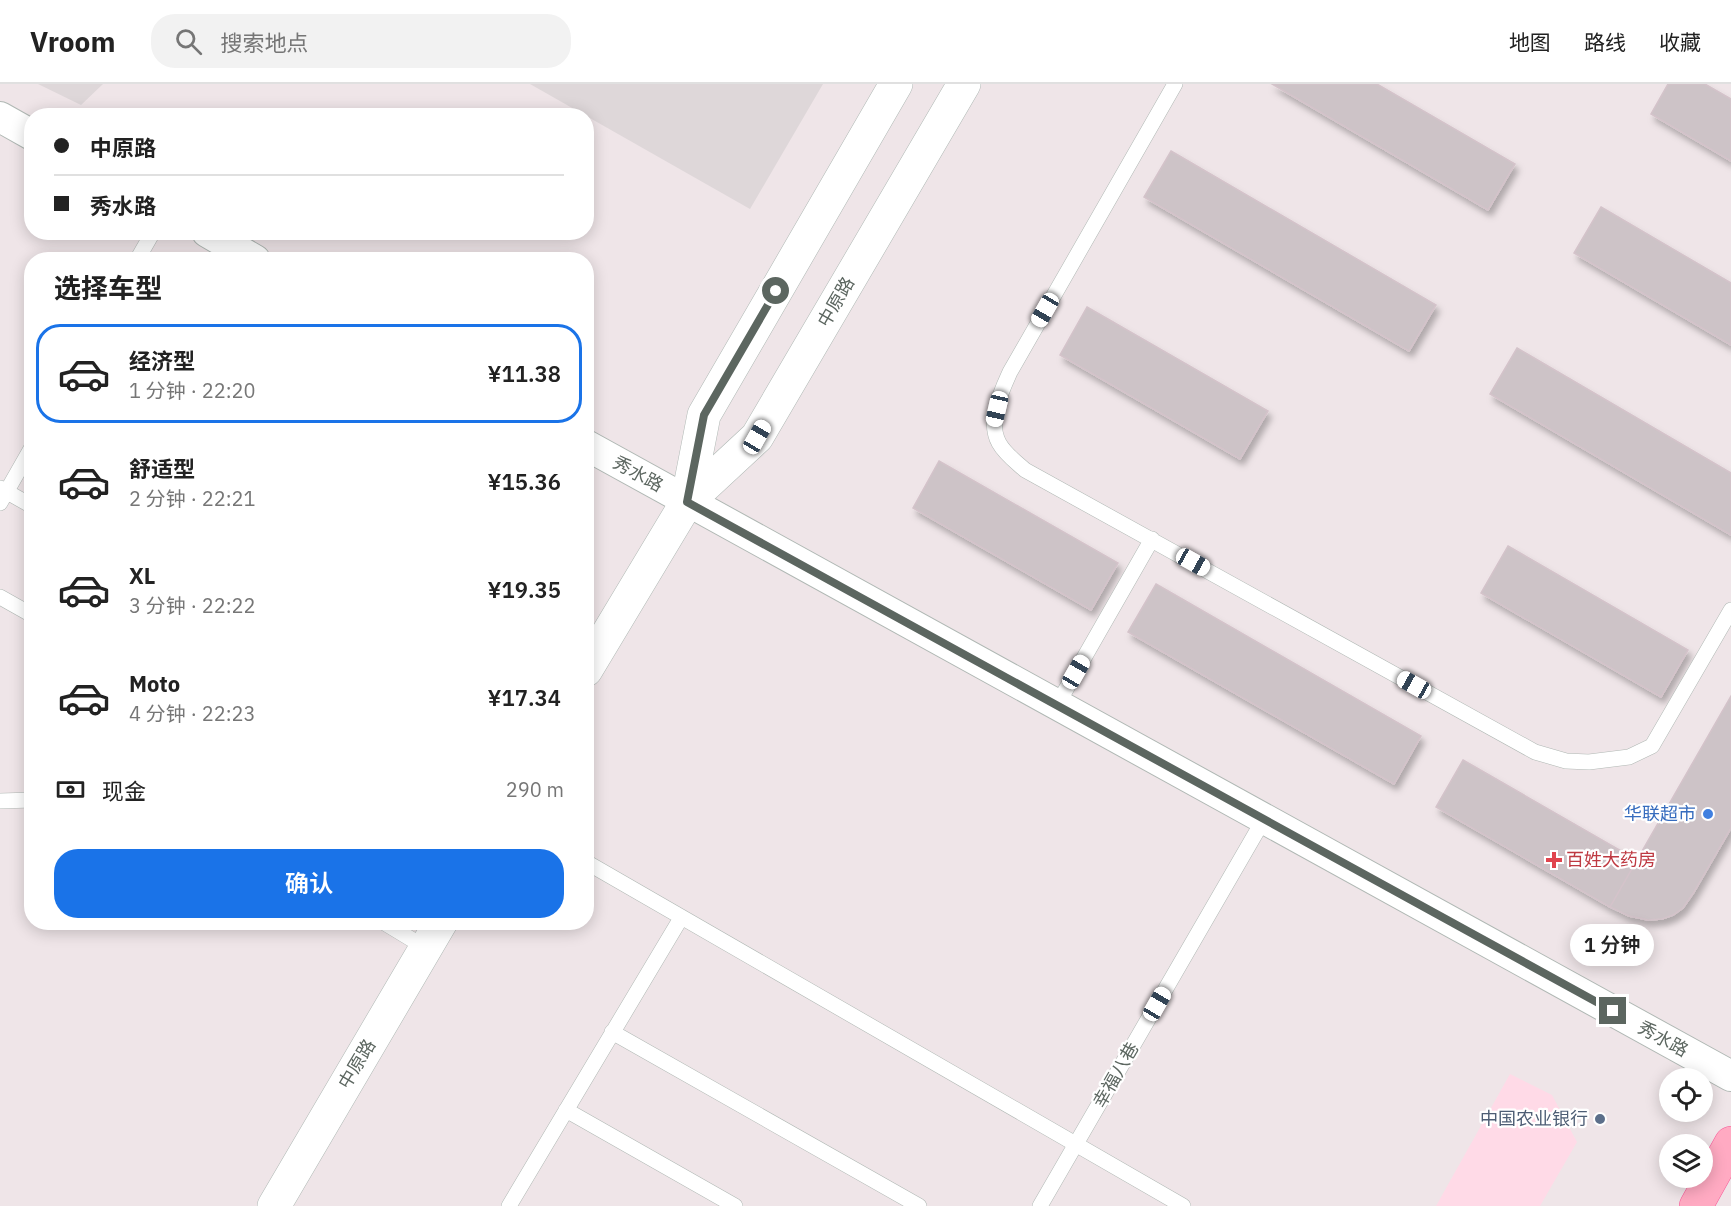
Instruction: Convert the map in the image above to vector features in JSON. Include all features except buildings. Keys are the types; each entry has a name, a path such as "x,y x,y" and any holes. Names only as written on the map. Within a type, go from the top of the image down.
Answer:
{"main road":[{"name":"中原路","path":"687,502 704,415 896,84"},
{"name":"中原路","path":"594,657 687,502 757,437 964,84"},
{"name":"中原路","path":"274,1206 433,935"},
{"path":"1696,1206 1731,1143"}],"street":[{"path":"0,117 24,130"},
{"path":"221,240 241,252"},
{"name":"秀水路","path":"594,450 1731,1076"}],"lane":[{"path":"1175,84 1010,372 1000,396 994,421 998,442 1008,455 1025,470 1535,752 1566,761 1589,762 1629,757 1652,746 1731,610"},
{"path":"24,460 2,494 24,503"},
{"path":"1057,705 1152,539"},
{"path":"0,597 24,610"},
{"path":"0,801 24,800"},
{"name":"幸福八巷","path":"1040,1206 1264,819"},
{"path":"594,867 1183,1206"},
{"path":"513,1204 566,1110 681,918"},
{"path":"414,930 433,935"},
{"path":"612,1032 919,1206"},
{"path":"566,1110 735,1206"}],"shaded area":[{"path":"38,84 103,84 81,105"},
{"path":"530,84 823,84 750,209 594,120 594,108 572,108"},
{"path":"1510,1074 1552,1095 1577,1142 1540,1206 1436,1206"}],"place":[{"name":"华联超市","path":"1708,814"},
{"name":"百姓大药房","path":"1554,860"},
{"name":"中国农业银行","path":"1600,1119"}],"route":[{"path":"776,291 704,415 687,502 1613,1011"}]}
